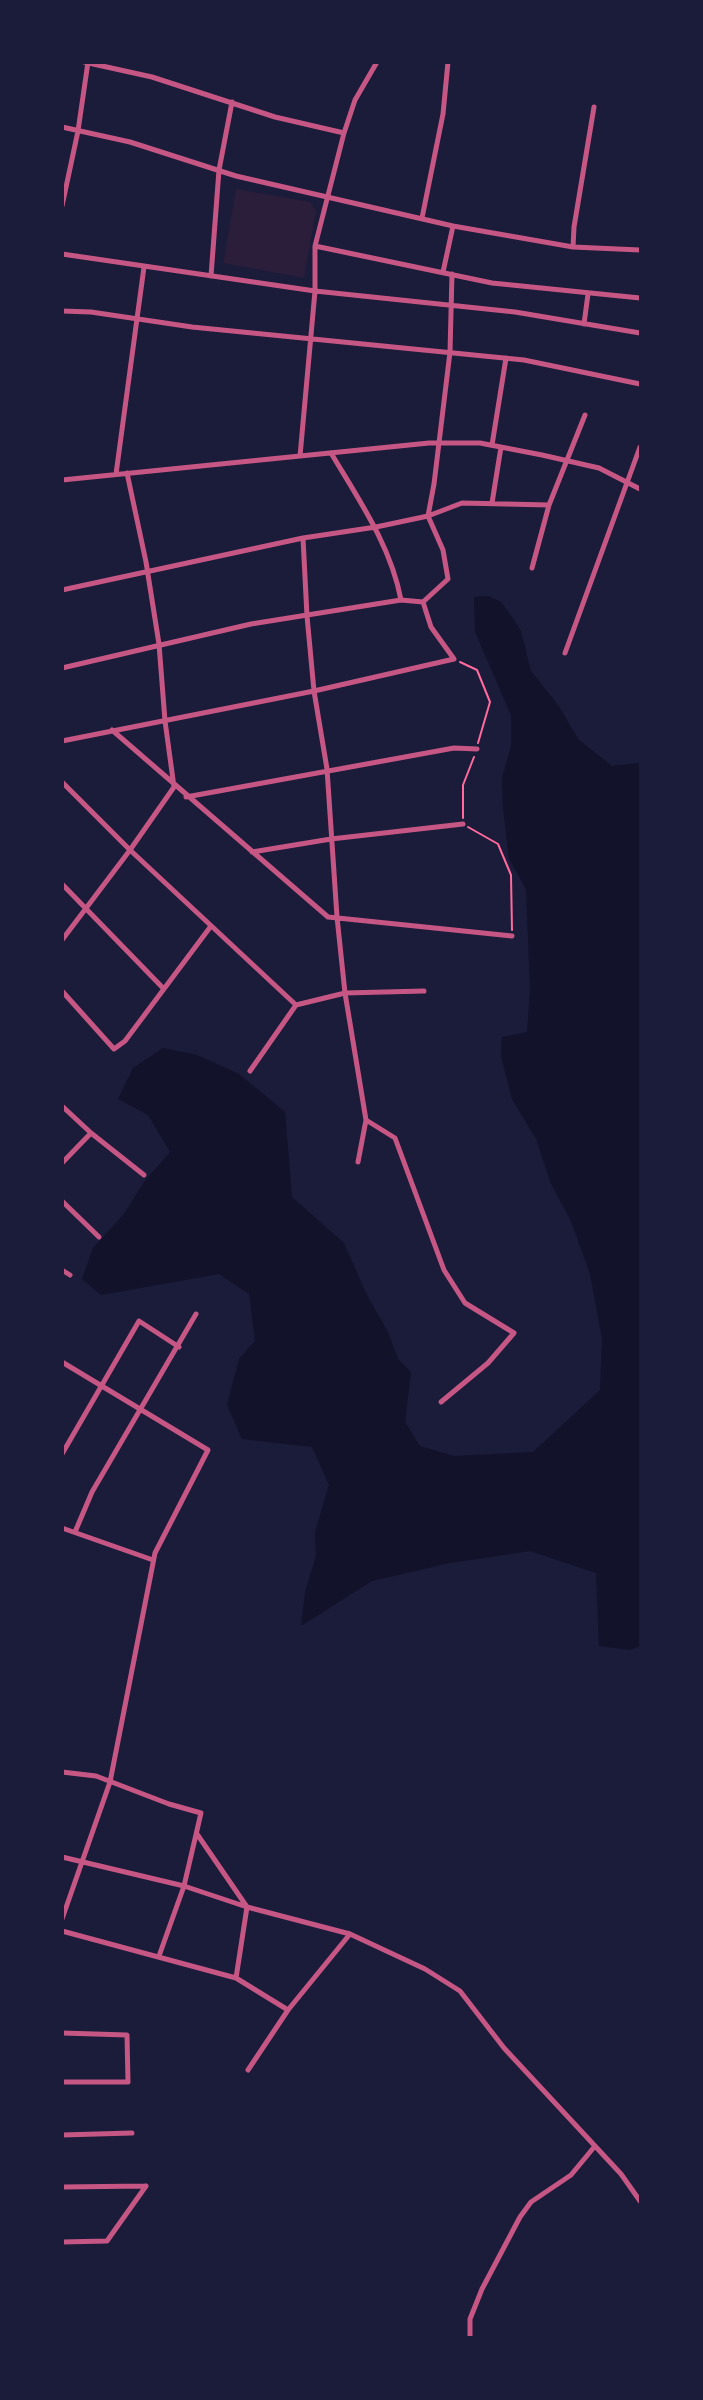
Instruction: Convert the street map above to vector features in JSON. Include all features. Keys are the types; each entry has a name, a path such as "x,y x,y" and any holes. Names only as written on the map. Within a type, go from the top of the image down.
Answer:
{"street":[{"path":"300,456 315,290 315,246 344,132 355,100 377,62"},
{"path":"422,218 443,114 448,62"},
{"path":"62,206 78,131 87,63 152,77 275,117 344,132"},
{"path":"211,276 219,170 232,102"},
{"path":"573,247 574,227 594,107"},
{"path":"62,127 130,142 219,170 453,226 573,247 640,250"},
{"path":"443,272 453,226"},
{"path":"315,246 492,283 640,298"},
{"path":"62,254 315,290 451,305 640,333"},
{"path":"116,474 144,267"},
{"path":"62,668 158,644 251,624 401,600 423,602 448,579 443,550 428,516 450,352 452,274"},
{"path":"584,324 588,294"},
{"path":"62,311 91,312 136,320 506,358 640,384"},
{"path":"492,445 506,358"},
{"path":"532,568 549,505 585,416"},
{"path":"62,480 439,443 492,445 567,460 599,468 640,489"},
{"path":"492,504 501,447"},
{"path":"565,653 629,482 640,447"},
{"path":"331,453 376,527 397,580 401,600"},
{"path":"62,940 84,908 130,850 174,786 165,720 158,644 147,571 127,473"},
{"path":"62,590 303,538 376,527 428,516 462,503 549,505"},
{"path":"303,538 307,616 314,691 327,770 337,917 345,993 366,1120 358,1162"},
{"path":"62,741 314,691 454,659 431,627 423,602"},
{"path":"112,730 174,786 328,917 512,936"},
{"path":"186,796 454,748 477,749"},
{"path":"62,782 130,850 296,1005"},
{"path":"252,852 462,824"},
{"path":"62,884 162,988"},
{"path":"62,991 114,1050 125,1041 162,988 211,926"},
{"path":"250,1071 296,1005 345,993 424,990"},
{"path":"62,1106 91,1133 144,1175"},
{"path":"366,1120 395,1138 444,1270 465,1303 514,1333 488,1363 441,1402"},
{"path":"62,1163 91,1133"},
{"path":"62,1200 99,1237"},
{"path":"62,1270 70,1276"},
{"path":"75,1532 92,1492 140,1408 179,1347 196,1314"},
{"path":"62,1454 139,1321 179,1347"},
{"path":"62,1362 208,1450 155,1553 110,1782 62,1919"},
{"path":"62,1528 153,1560"},
{"path":"62,1772 96,1776 169,1804 201,1813 184,1886 159,1956"},
{"path":"197,1834 247,1907 236,1978"},
{"path":"62,1857 184,1886 247,1907 350,1934 425,1969 460,1991 504,2048 596,2146 621,2174 640,2200"},
{"path":"62,1931 236,1978 288,2010"},
{"path":"248,2070 288,2010 350,1934"},
{"path":"62,2032 127,2035 128,2082 62,2082"},
{"path":"62,2135 132,2133"},
{"path":"470,2338 470,2319 482,2289 520,2217 531,2202 571,2175 596,2146"},
{"path":"62,2187 146,2186 107,2241 62,2242"}],"path":[{"path":"454,659 477,670 490,702 477,749 463,785 462,824 498,844 511,875 512,936"}],"shaded area":[{"path":"236,189 310,202 316,211 304,278 223,263"},
{"path":"488,596 501,602 521,631 531,671 558,705 579,740 612,766 640,763 640,1646 630,1650 599,1646 596,1573 530,1551 450,1563 372,1581 301,1626 305,1592 316,1556 315,1532 329,1485 312,1447 242,1439 227,1405 239,1359 255,1341 249,1294 219,1274 101,1295 82,1279 93,1248 124,1214 144,1182 170,1152 148,1115 118,1099 133,1068 163,1048 197,1055 239,1074 285,1112 292,1197 344,1243 368,1297 388,1332 398,1359 411,1372 405,1422 420,1446 454,1456 533,1452 600,1390 602,1339 590,1274 571,1221 551,1184 536,1139 512,1099 501,1056 502,1037 527,1032 530,989 526,889 509,859 503,808 502,778 511,746 511,715 475,632 474,597"}]}
